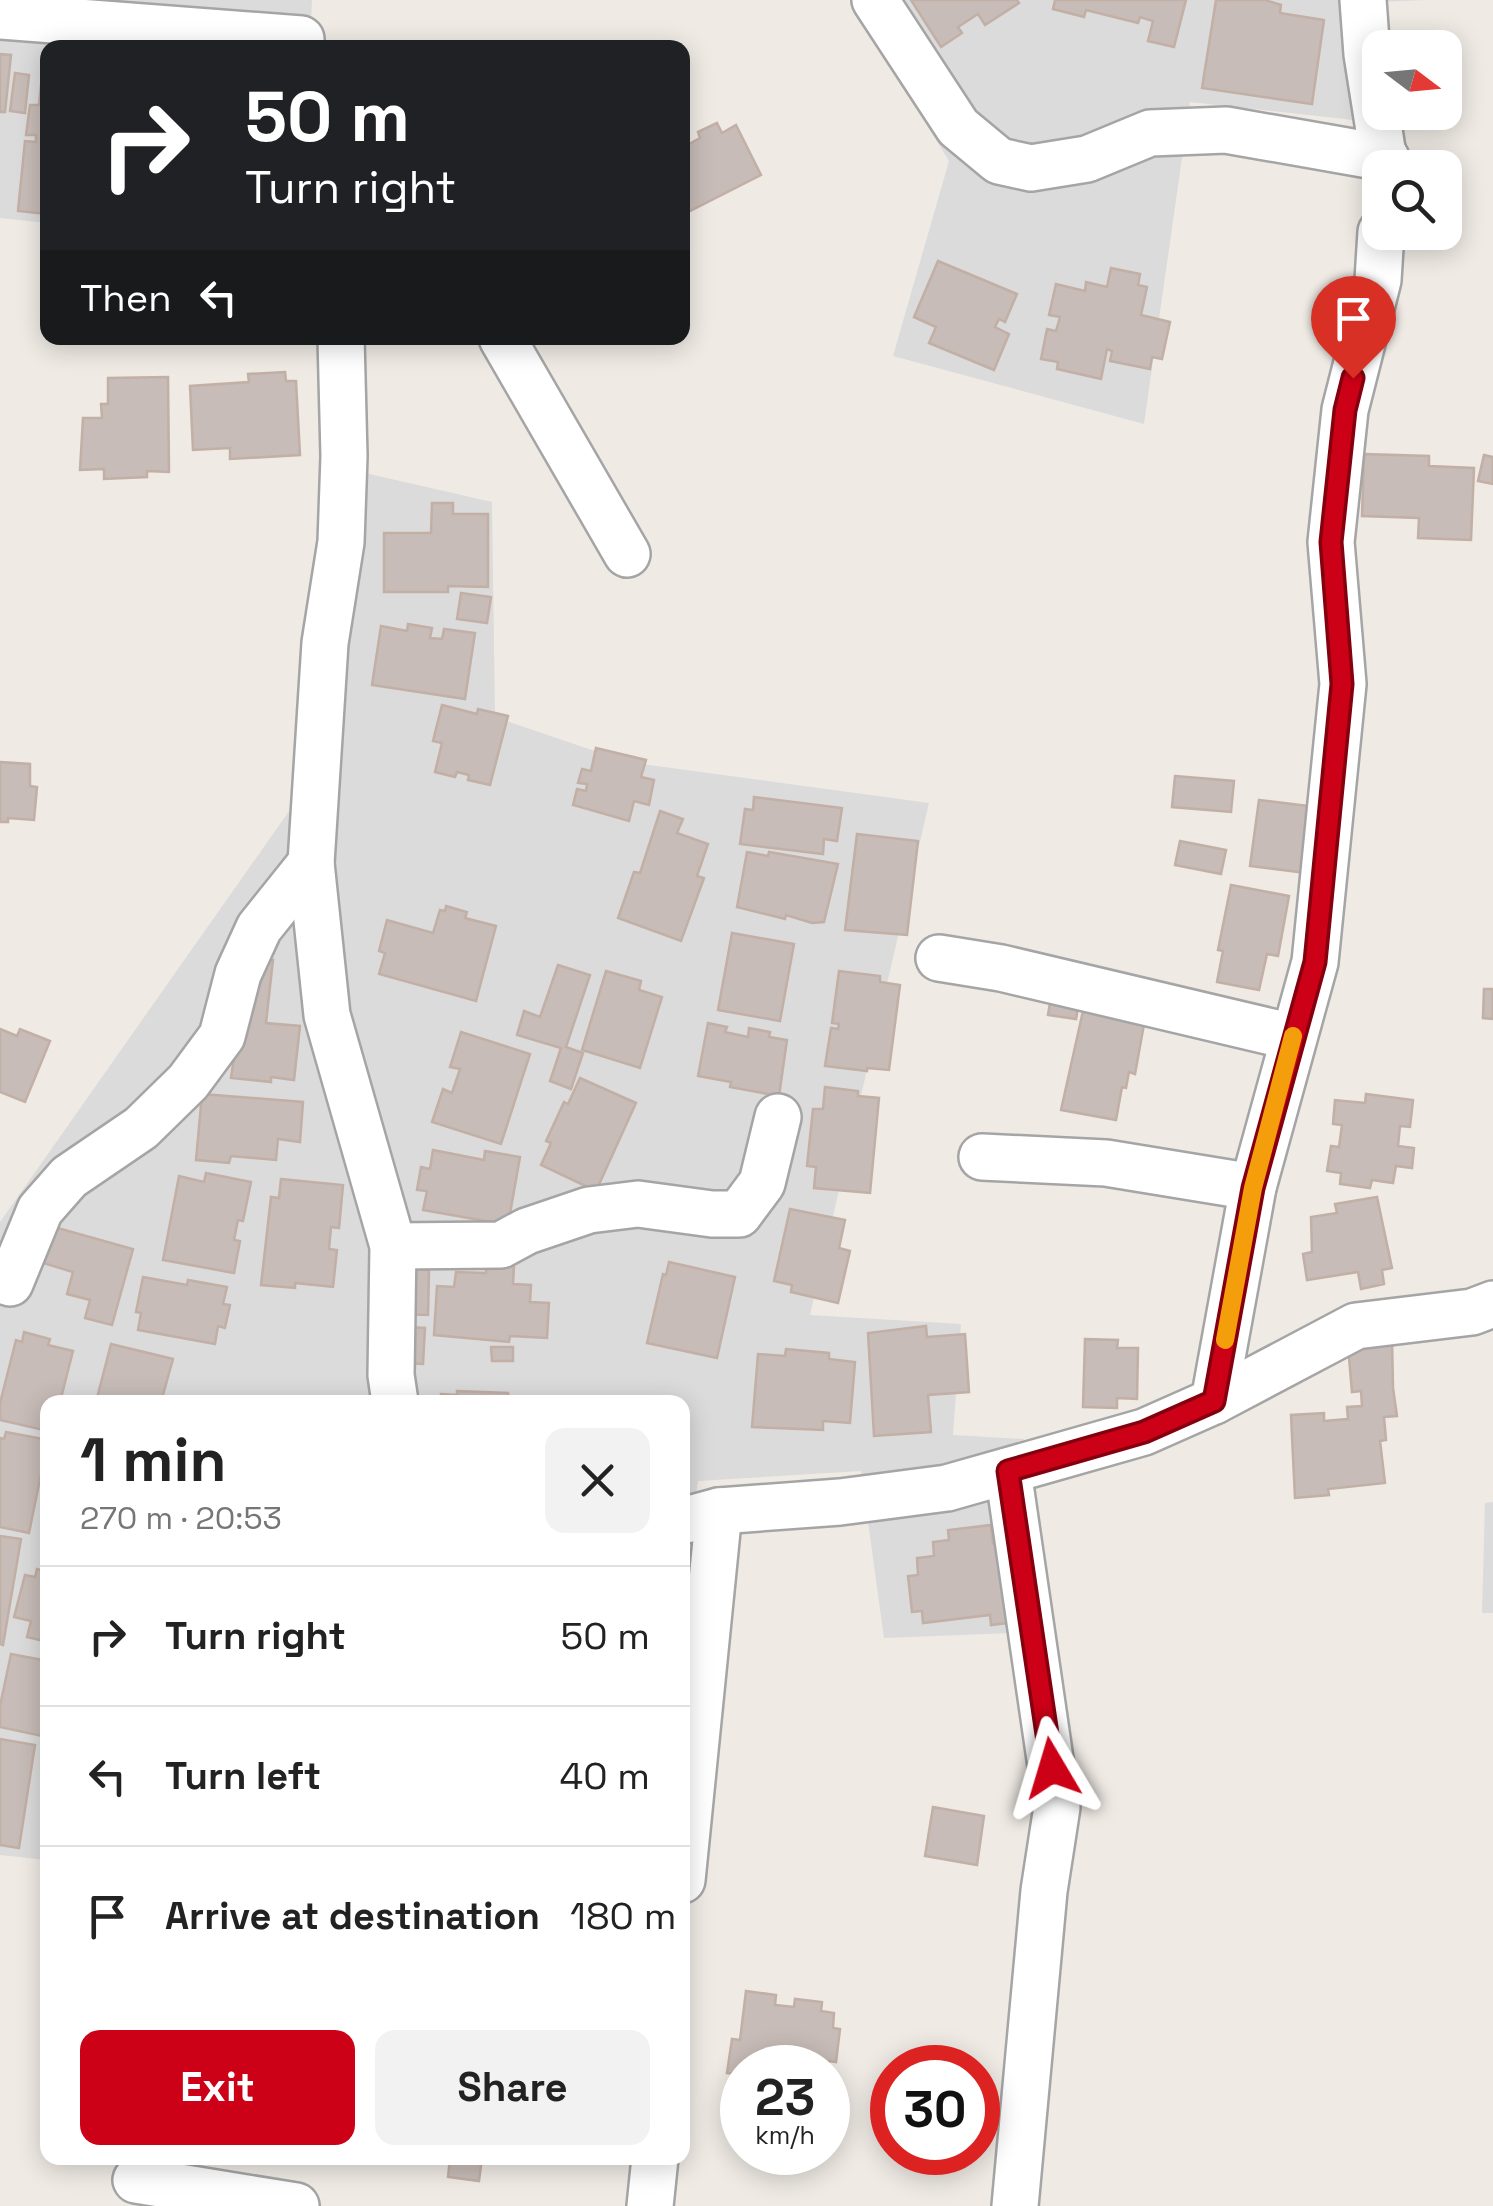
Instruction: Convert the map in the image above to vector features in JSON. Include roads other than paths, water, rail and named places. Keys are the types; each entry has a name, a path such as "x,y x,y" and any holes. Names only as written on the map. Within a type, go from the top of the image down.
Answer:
{"street":[{"path":"876,0 958,127 999,162 1031,168 1087,159 1150,134 1226,130 1362,158"},
{"path":"1364,0 1367,54 1384,150"},
{"path":"0,16 301,29"},
{"path":"1214,1401 1253,1188 1315,962 1342,684 1331,542 1345,410 1378,280 1380,250"},
{"path":"341,345 341,542 325,642 311,863 327,1015 394,1246 394,1395"},
{"path":"506,345 626,554"},
{"path":"10,1283 40,1210 70,1177 141,1128 188,1082 222,1036 238,974 259,928 311,863"},
{"path":"939,958 1001,968 1293,1037"},
{"path":"394,1246 501,1245 588,1210 638,1204 739,1214 762,1184 778,1117"},
{"path":"982,1157 1106,1163 1253,1188"},
{"path":"690,1727 701,1516 946,1488 1144,1432 1214,1401 1356,1326 1472,1312 1493,1304"},
{"path":"1008,1471 1056,1807 1044,1891 1016,2206"},
{"path":"650,2206 654,2165"},
{"path":"137,2181 296,2206"}]}
